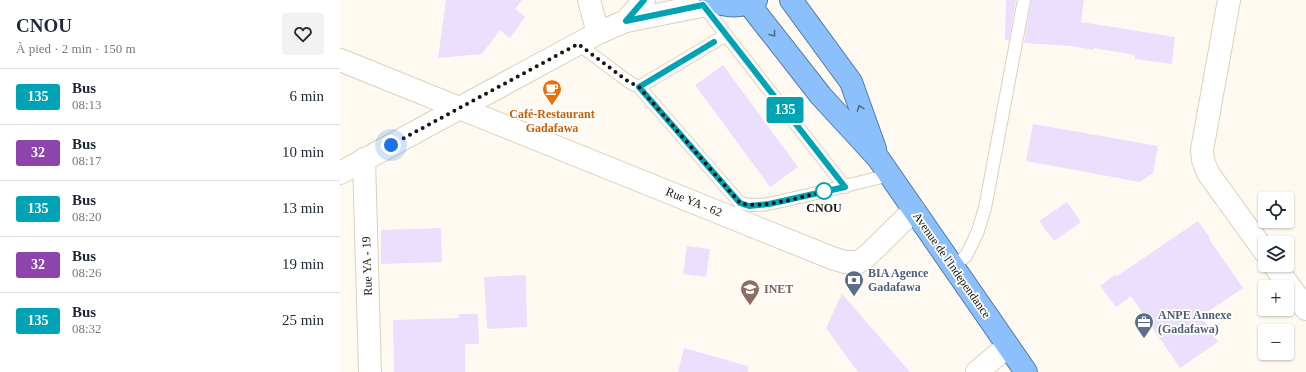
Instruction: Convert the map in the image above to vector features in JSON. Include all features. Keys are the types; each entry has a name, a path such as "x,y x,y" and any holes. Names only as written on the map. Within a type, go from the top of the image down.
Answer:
{"highway":[{"name":"Avenue de l'Independance","path":"791,0 851,82 884,166"},
{"name":"Avenue de l'Independance","path":"752,2 821,96 884,166 1026,372"},
{"path":"710,3 733,6 752,2"}],"street":[{"path":"589,0 598,33"},
{"path":"626,21 644,0"},
{"path":"1229,0 1202,150 1203,160 1208,172 1258,242"},
{"path":"340,173 598,33 626,21 710,3"},
{"name":"Rue YA - 62","path":"340,60 845,262 858,262 868,255 914,210"},
{"name":"Rue YA - 19","path":"364,159 370,372"},
{"path":"1279,272 1306,309"},
{"path":"977,372 1008,346"}],"lane":[{"path":"953,266 966,256 978,231 985,208 1024,0"},
{"path":"710,3 726,34 845,187"},
{"path":"639,87 726,34"},
{"path":"578,44 629,82 639,87 740,203 749,206 769,204 845,187 884,166"}],"building":[{"path":"446,0 522,0 515,9 525,17 510,38 500,30 482,54 438,58"},
{"path":"1006,0 1016,0 1009,41 1005,40"},
{"path":"1031,0 1084,0 1081,22 1175,37 1172,64 1135,59 1135,55 1094,48 1094,50 1071,46 1024,43"},
{"path":"723,65 798,167 770,187 695,85"},
{"path":"1033,124 1158,146 1153,173 1140,182 1026,161"},
{"path":"1067,202 1081,222 1054,241 1039,221"},
{"path":"1198,221 1243,288 1201,316 1218,342 1180,368 1131,296 1116,307 1100,286"},
{"path":"441,228 442,262 381,264 381,230"},
{"path":"687,246 710,249 706,277 683,274"},
{"path":"526,275 527,327 487,329 484,277"},
{"path":"842,294 910,372 858,372 826,328"},
{"path":"459,314 478,314 479,344 465,344 465,372 394,372 393,320 459,318"},
{"path":"684,348 748,366 748,372 678,372"}],"bus line":[{"name":"135","path":"644,0 626,21 703,5 845,187 769,204 749,206 740,203 639,87 714,42"}],"place":[{"name":"Café-Restaurant Gadafawa","path":"552,106"},
{"name":"CNOU","path":"824,191"},
{"name":"BIA Agence Gadafawa","path":"854,297"},
{"name":"INET","path":"750,306"},
{"name":"ANPE Annexe (Gadafawa)","path":"1144,339"}],"route":[{"path":"391,145 578,44 629,82 639,87 740,203 749,206 769,204 831,190 824,191"}]}
